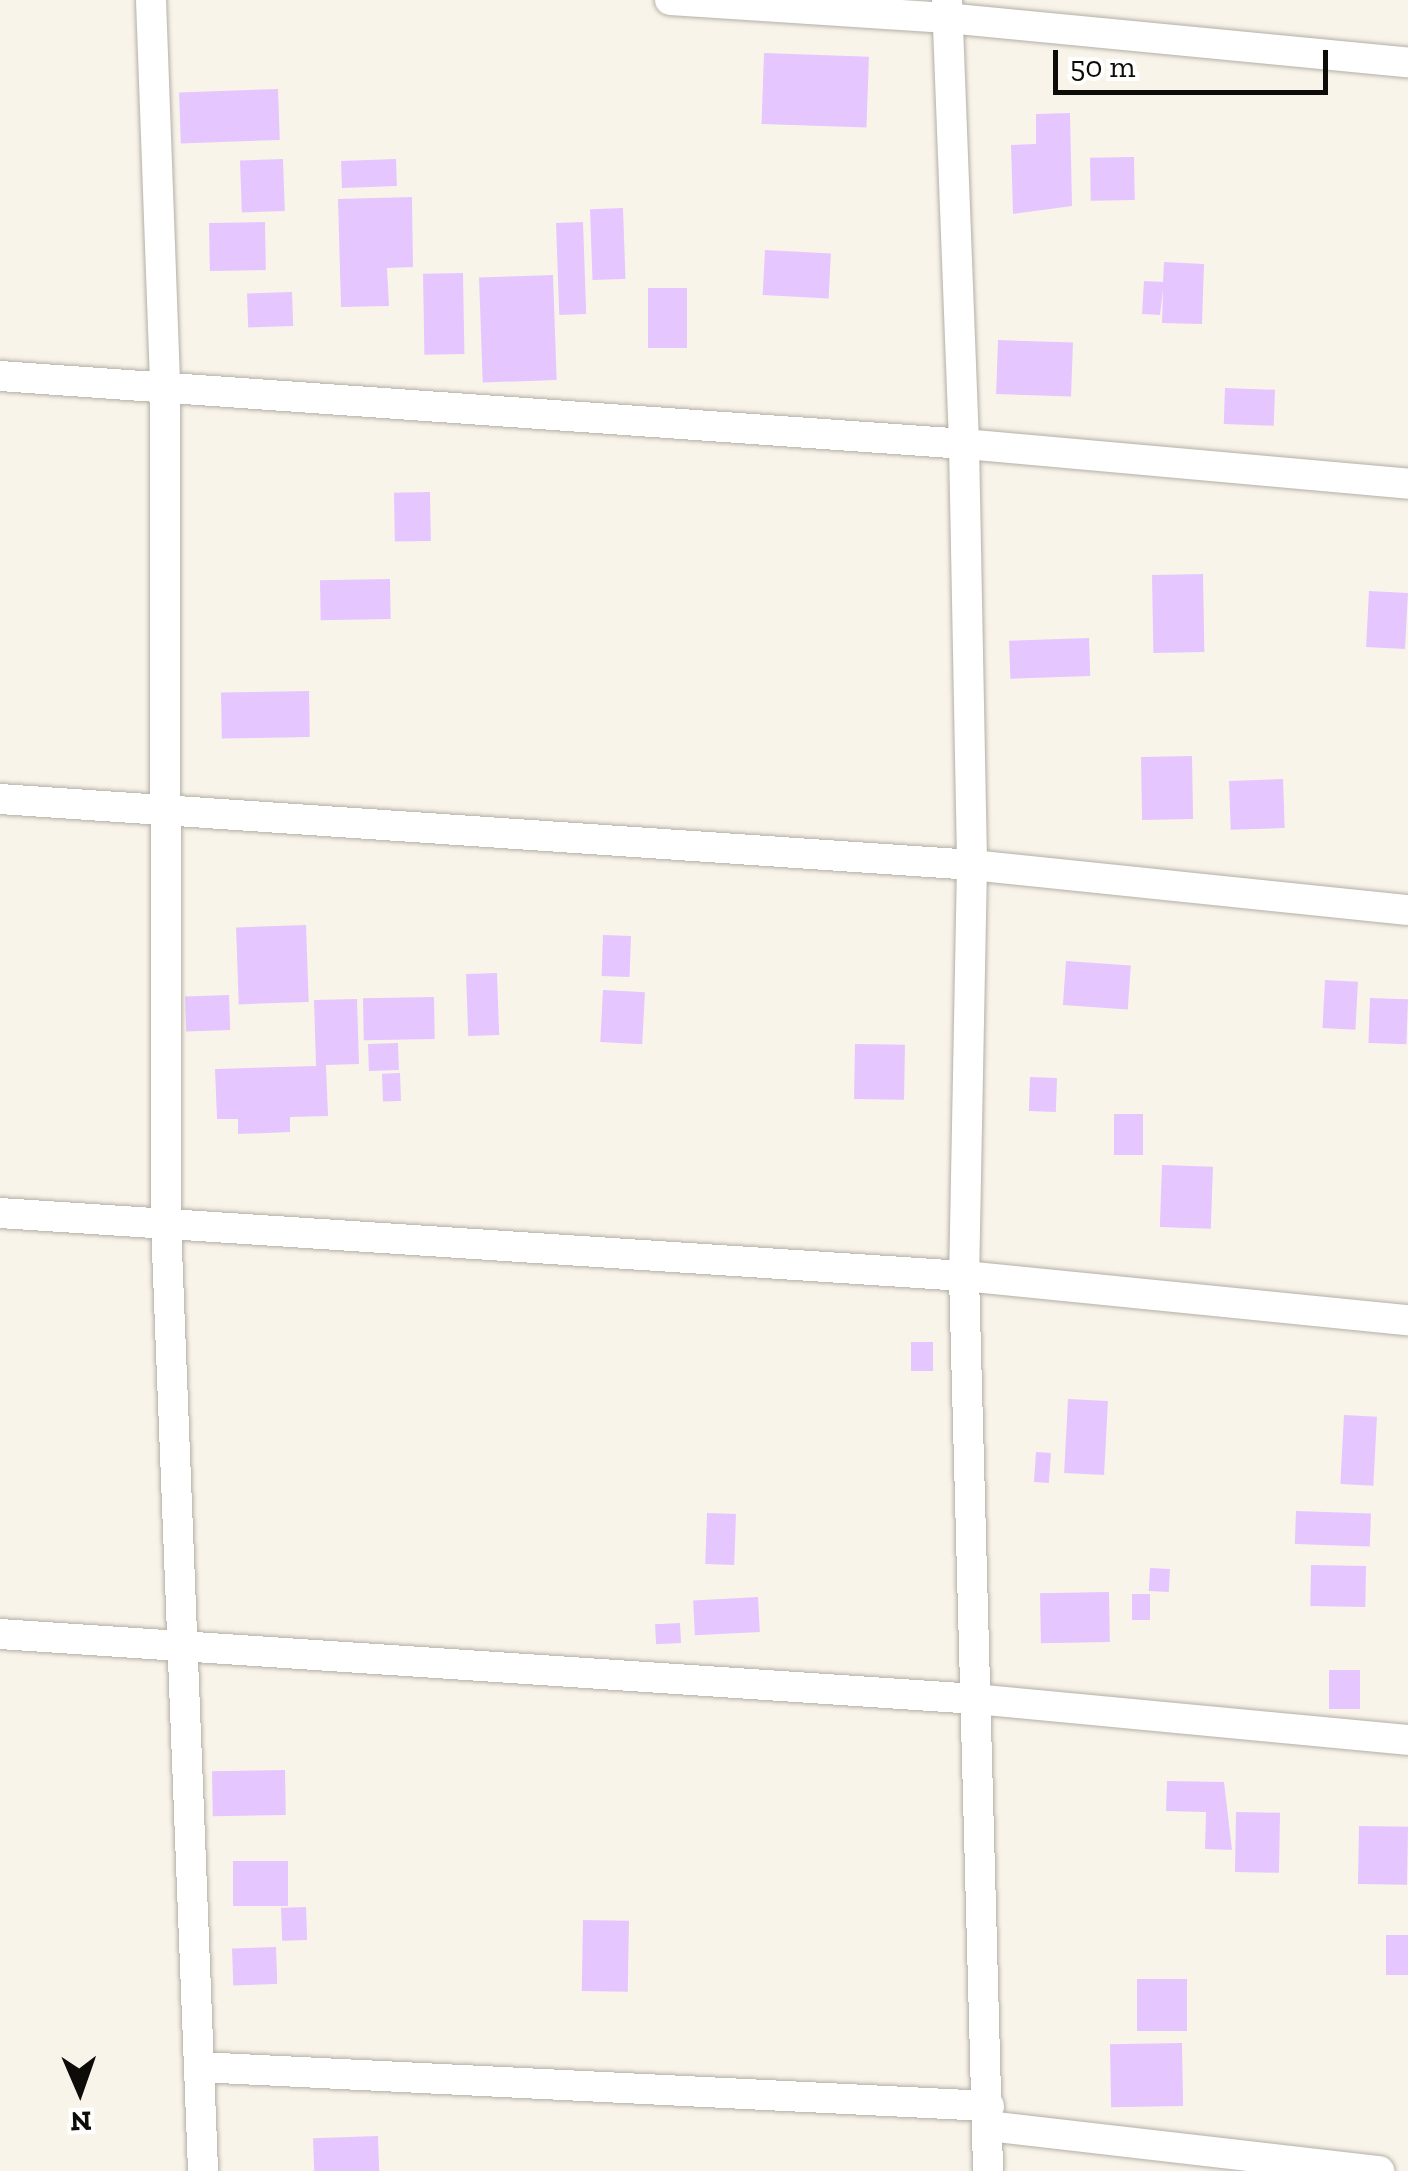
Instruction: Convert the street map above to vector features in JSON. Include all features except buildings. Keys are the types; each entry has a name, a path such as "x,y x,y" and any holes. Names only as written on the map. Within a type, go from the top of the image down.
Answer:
{"street":[{"path":"151,0 165,388 170,810 166,1224 203,2171"},
{"path":"670,0 947,9 1408,62"},
{"path":"947,9 964,444 972,865 964,1276 988,2171"},
{"path":"0,376 964,444 1408,484"},
{"path":"0,799 972,865 1408,910"},
{"path":"0,1213 964,1276 1408,1320"},
{"path":"0,1634 976,1699 1408,1740"},
{"path":"199,2067 989,2116 1380,2171"}]}
